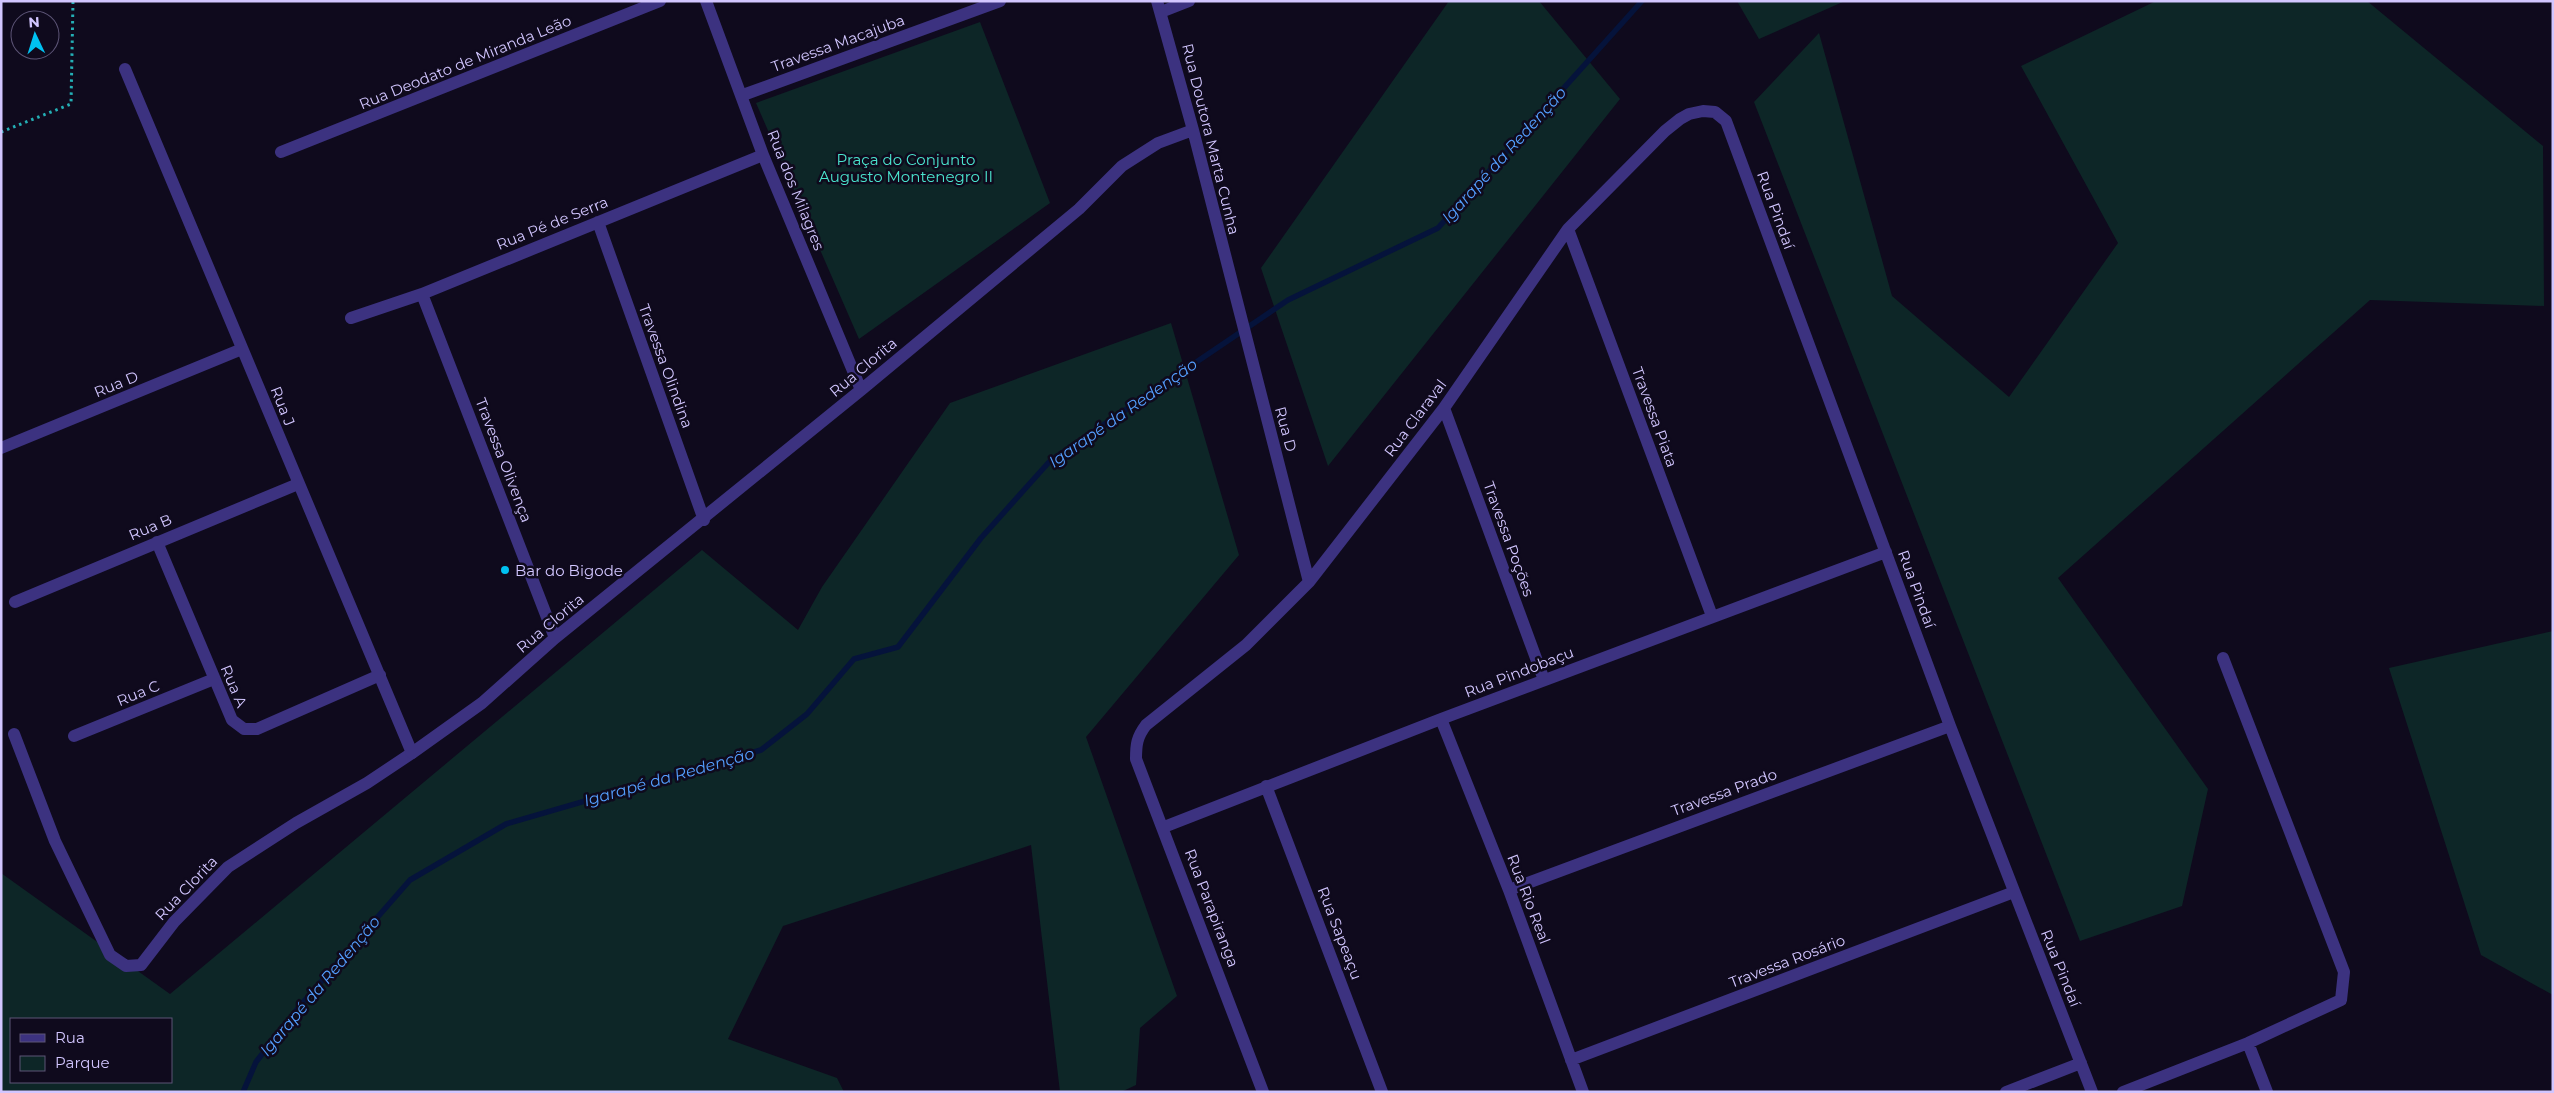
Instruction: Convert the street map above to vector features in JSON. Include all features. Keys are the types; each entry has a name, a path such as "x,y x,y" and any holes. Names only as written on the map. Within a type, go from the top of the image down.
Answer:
{"street":[{"name":"Rua Deodato de Miranda Leão","path":"281,152 660,1"},
{"name":"Rua dos Milagres","path":"706,1 743,95 763,155 861,390"},
{"name":"Travessa Macajuba","path":"743,95 1000,1"},
{"path":"1159,6 1189,1"},
{"name":"Rua Doutora Marta Cunha","path":"1159,6 1193,130 1231,285"},
{"name":"Rua J","path":"126,69 412,753"},
{"name":"Rua Claraval","path":"1138,736 1146,725 1246,645 1309,582 1444,408 1568,229 1665,131 1689,114 1703,111"},
{"name":"Rua Pindaí","path":"1703,111 1715,112 1726,121 1950,726 2092,1092"},
{"name":"Rua Clorita","path":"14,734 55,841 110,955 126,966 141,965 174,922 228,867 296,823 367,783 482,703 555,638 704,520 1079,209 1134,158 1158,143 1193,130"},
{"name":"Rua Pé de Serra","path":"351,318 422,294 763,155"},
{"name":"Travessa Olindina","path":"598,222 704,520"},
{"name":"Travessa Piata","path":"1568,229 1712,616"},
{"name":"Rua D","path":"1231,285 1309,582"},
{"name":"Travessa Olivença","path":"422,294 555,638"},
{"name":"Rua D","path":"1,448 242,349"},
{"name":"Travessa Poções","path":"1444,408 1544,680"},
{"name":"Rua B","path":"15,602 298,484"},
{"name":"Rua A","path":"156,542 232,720 244,729 257,729 380,675"},
{"name":"Rua Pindobaçu","path":"1164,827 1441,719 1886,552"},
{"path":"2122,1092 2248,1043 2341,1000 2344,972 2223,658"},
{"name":"Rua C","path":"74,736 214,679"},
{"name":"Rua Rio Real","path":"1441,719 1509,890 1583,1092"},
{"name":"Travessa Prado","path":"1509,890 1950,726"},
{"name":"Rua Parapiranga","path":"1138,736 1136,759 1164,827 1263,1092"},
{"name":"Rua Sapeaçu","path":"1266,786 1382,1092"},
{"name":"Travessa Rosário","path":"1571,1060 2014,892"},
{"path":"2248,1043 2267,1092"},
{"path":"2006,1092 2081,1063"}],"path":[{"path":"1,132 71,104 73,1"}],"green space":[{"path":"1449,1 1539,1 1620,99 1328,466 1261,268"},
{"path":"1737,1 1845,1 1759,39"},
{"path":"2156,1 2367,1 2543,146 2544,306 2370,300 2058,578 2208,789 2182,906 2080,941 1754,102 1819,33 1892,296 2009,397 2118,243 2021,66"},
{"name":"Praça do Conjunto Augusto Montenegro II","path":"980,22 1050,203 859,339 756,103"},
{"path":"1171,323 1239,555 1086,737 1177,996 1140,1028 1136,1085 1121,1092 1060,1092 1031,845 783,926 728,1039 837,1078 844,1092 1,1092 1,873 170,994 702,550 798,630 822,587 950,403"},
{"path":"2553,631 2553,995 2481,955 2389,668"}],"waterway":[{"name":"Igarapé da Redenção","path":"243,1092 256,1062 299,1007 410,880 506,824 761,750 807,714 854,659 898,647 981,538 1050,461 1288,300 1438,228 1642,1"}],"place":[{"name":"Bar do Bigode","path":"505,570"}]}
